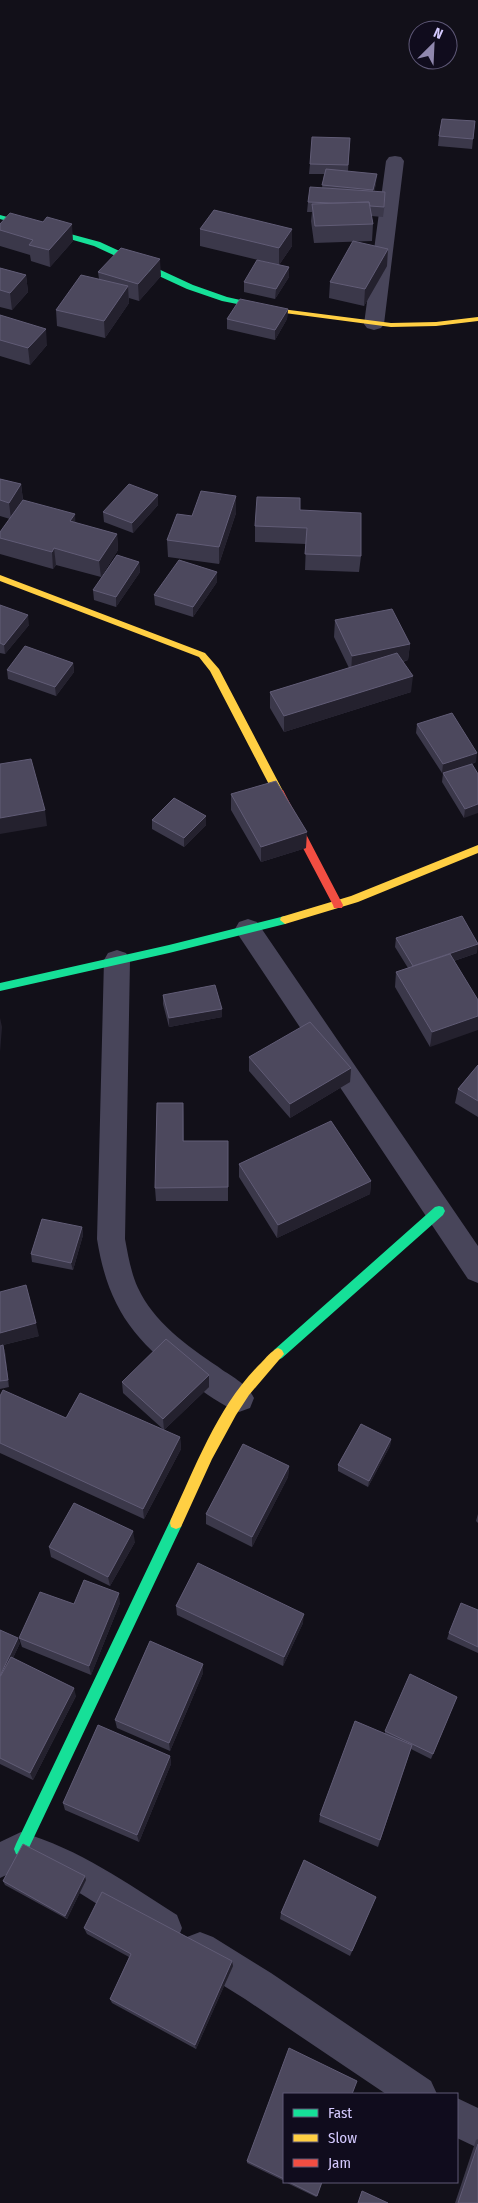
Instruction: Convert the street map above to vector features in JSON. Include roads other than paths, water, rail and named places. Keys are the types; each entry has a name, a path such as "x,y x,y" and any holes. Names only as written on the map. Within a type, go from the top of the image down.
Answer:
{"street":[{"path":"374,324 395,160"},
{"path":"0,217 97,244 190,287 224,299 283,311 374,324 436,324 478,319"},
{"path":"0,578 202,655 214,669 338,905"},
{"path":"0,987 248,929 338,905 400,882 478,849"},
{"path":"248,929 478,1270"},
{"path":"117,960 111,1239 116,1265 125,1293 144,1322 168,1347 197,1371 239,1398"},
{"path":"10,1855 219,1434 239,1398 264,1366 438,1211"},
{"path":"10,1855 39,1853 80,1875 258,1986 417,2093"},
{"path":"458,2118 478,2129"}]}
